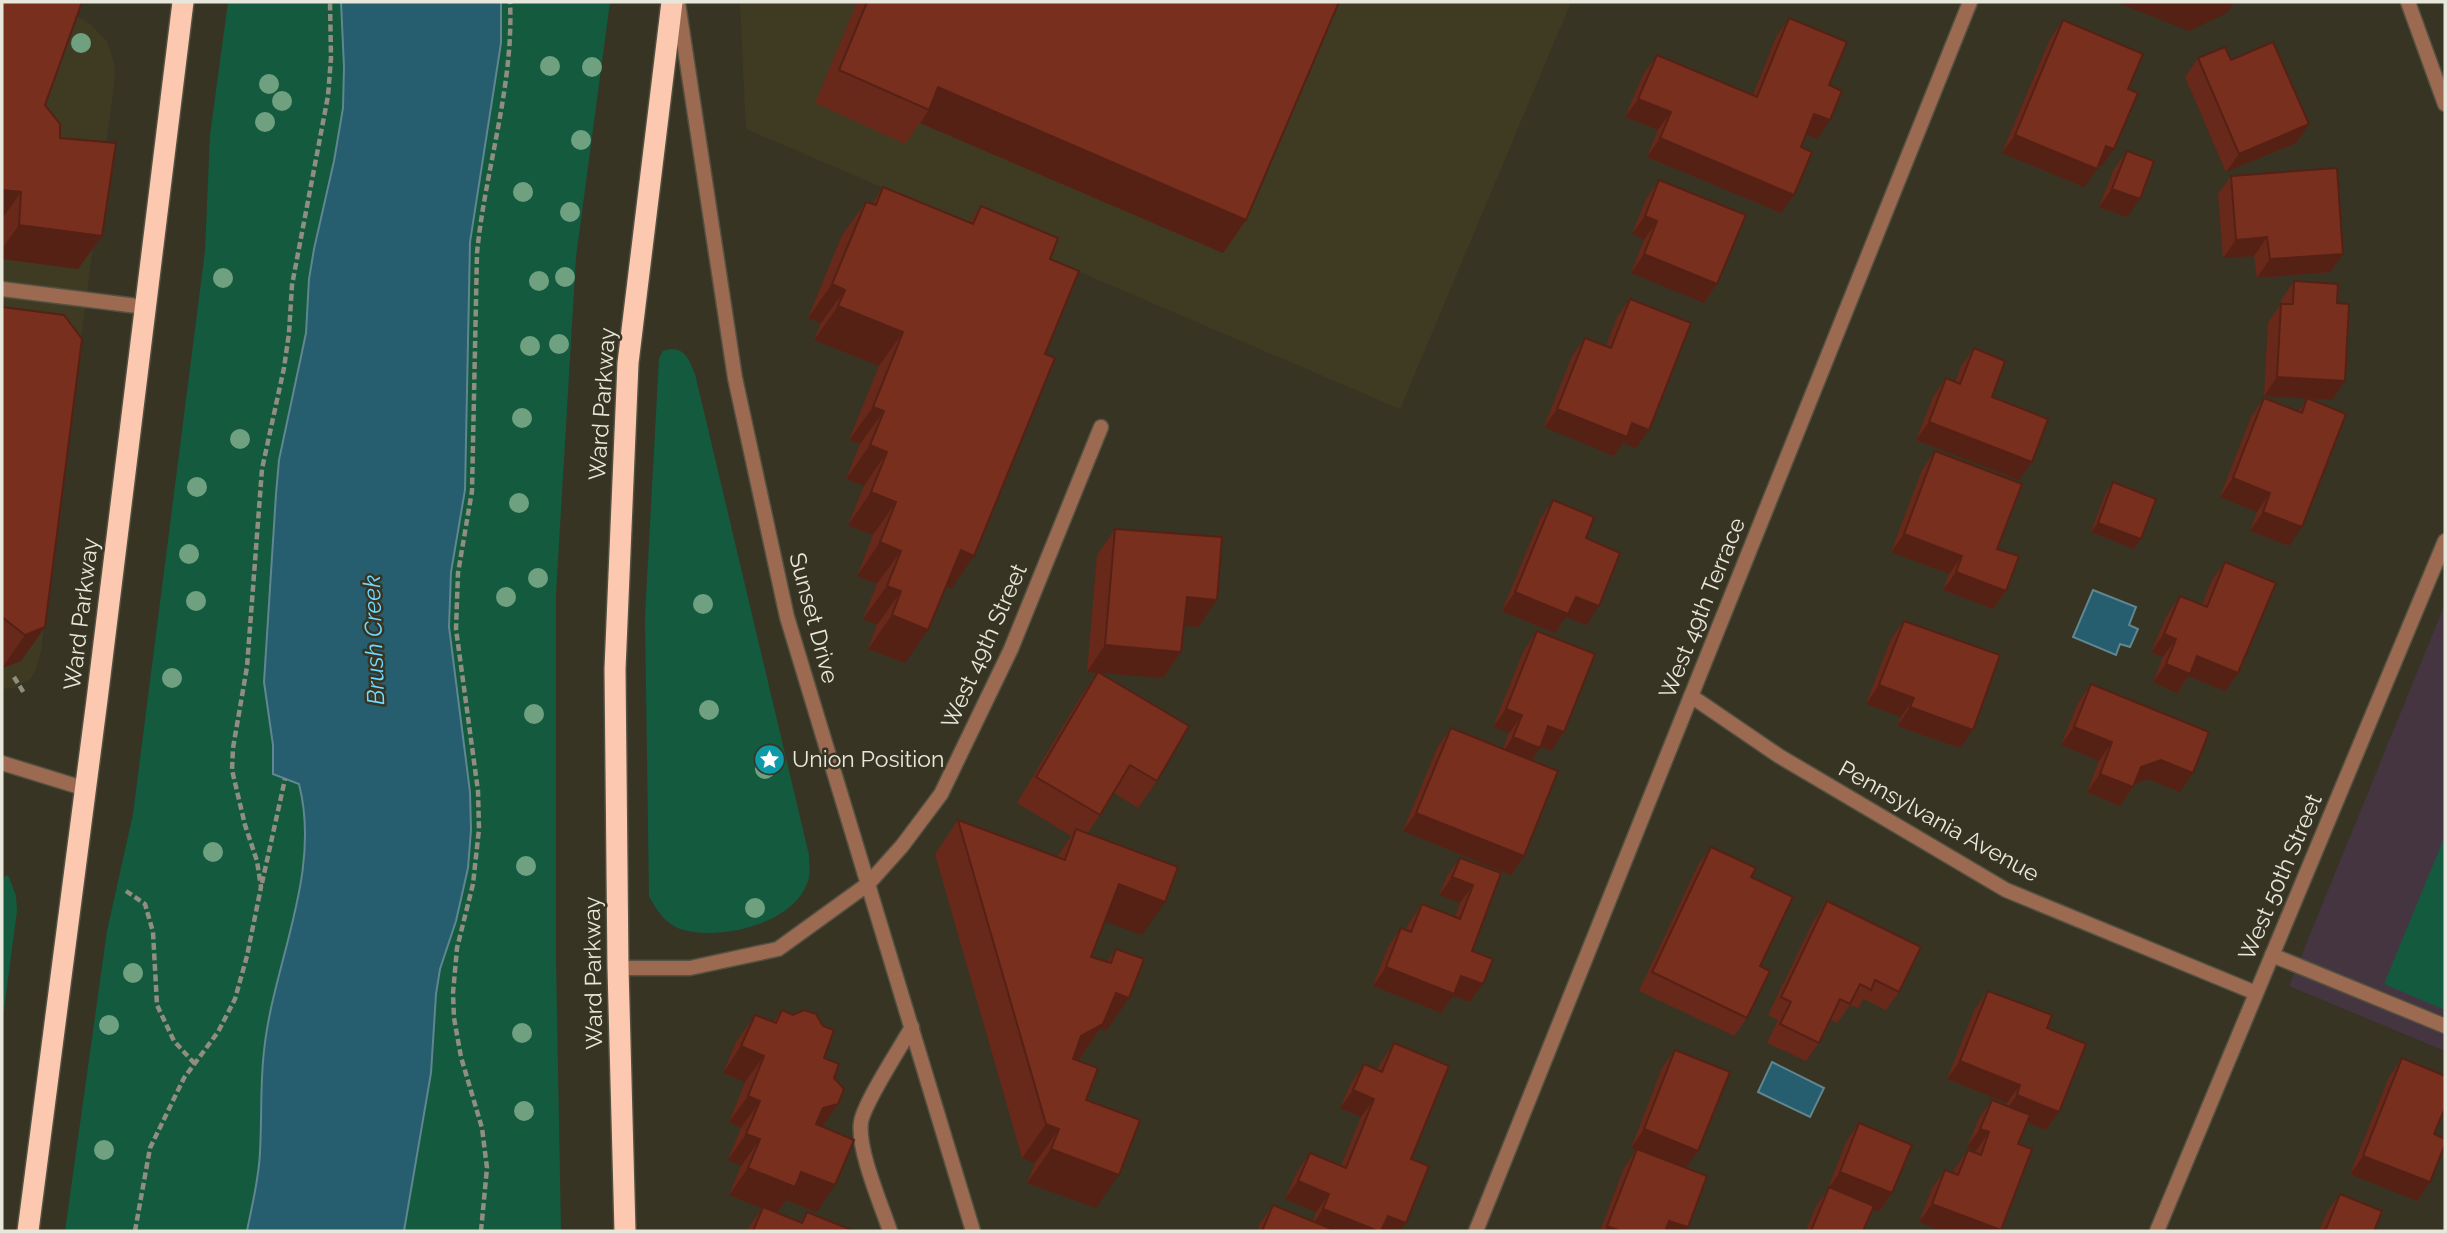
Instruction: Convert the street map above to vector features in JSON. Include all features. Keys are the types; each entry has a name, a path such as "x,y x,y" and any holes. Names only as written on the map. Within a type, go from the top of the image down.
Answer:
{"highway":[{"name":"Ward Parkway","path":"28,1231 86,789 183,2"},
{"name":"Ward Parkway","path":"625,1231 618,968 615,669 628,363 675,2"}],"street":[{"name":"Sunset Drive","path":"675,2 740,404 787,617 973,1231"},
{"name":"West 49th Terrace","path":"1476,1231 1970,2"},
{"path":"2408,2 2445,104"},
{"path":"2,289 145,307"},
{"name":"West 49th Street","path":"618,968 690,968 778,949 868,884 902,846 941,794 1012,649 1101,427"},
{"name":"West 50th Street","path":"2157,1231 2445,541"},
{"name":"Pennsylvania Avenue","path":"1691,696 1779,756 2006,890 2256,993"},
{"path":"2,763 86,789"},
{"path":"2272,955 2445,1026"},
{"path":"890,1231 863,1150 861,1123 866,1108 912,1027"}],"path":[{"path":"261,887 257,861 232,770 233,748 247,667 262,469 284,368 292,285 328,96 331,58 330,2"},
{"path":"481,1231 487,1168 482,1128 461,1056 453,993 457,948 473,884 479,829 478,791 456,629 456,600 472,491 478,243 510,44 510,2"},
{"path":"14,677 23,693"},
{"path":"135,1231 150,1148 184,1079 218,1032 235,999 247,956 285,779"},
{"path":"126,891 145,904 153,932 158,1005 174,1041 195,1064"}],"shaded area":[{"path":"2,2 67,10 91,25 107,42 115,76 41,650 35,672 30,679 14,688 2,689"},
{"path":"740,2 1571,2 1400,409 746,129"},
{"path":"2445,604 2445,1051 2289,986"}],"green space":[{"path":"228,2 610,2 576,257 556,594 556,960 561,1231 65,1231 107,931 133,814 205,251 210,135"},
{"path":"670,349 684,353 695,374 809,855 809,877 803,893 791,906 759,924 722,932 704,933 675,927 660,913 649,896 645,617 659,358 663,351"},
{"path":"2445,836 2445,1010 2384,984"},
{"path":"8,875 16,896 17,911 2,1025 2,893 4,877"}],"water":[{"name":"Brush Creek","path":"341,2 501,2 501,43 470,242 465,490 451,572 449,627 470,792 471,830 468,868 456,921 440,969 431,1073 404,1231 247,1231 259,1162 264,1051 276,985 294,918 304,851 304,818 299,784 273,774 273,745 264,682 279,460 306,333 309,279 343,108"},
{"path":"2093,590 2136,607 2129,625 2138,629 2130,647 2120,644 2116,655 2073,637"},
{"path":"1772,1062 1824,1088 1810,1117 1758,1092"}],"building":[{"path":"2,2 82,2 45,105 60,124 60,138 116,143 102,236 19,225 21,192 2,190"},
{"path":"867,2 1339,2 1246,220 938,87 929,110 839,70"},
{"path":"1789,18 1847,42 1829,85 1842,91 1830,120 1814,114 1801,147 1812,152 1794,195 1660,138 1671,112 1638,99 1657,55 1757,97"},
{"path":"2063,20 2143,54 2128,89 2138,93 2114,149 2106,146 2097,169 2015,135"},
{"path":"2273,42 2309,124 2239,154 2198,58 2225,47 2231,60"},
{"path":"2127,151 2154,161 2140,199 2112,189"},
{"path":"2337,168 2343,254 2270,259 2267,237 2236,240 2231,176"},
{"path":"1659,180 1746,215 1717,284 1644,254 1657,221 1645,216"},
{"path":"883,187 973,224 981,206 1058,238 1050,259 1079,271 1045,354 1055,358 974,556 961,550 928,630 892,615 901,591 887,586 901,551 880,542 896,502 871,492 887,452 870,445 884,411 873,407 903,332 838,306 845,290 832,284 866,202 876,205"},
{"path":"2294,281 2338,284 2337,303 2349,304 2345,381 2277,377 2281,304 2293,304"},
{"path":"1630,299 1691,323 1649,430 1632,423 1627,437 1557,409 1585,338 1611,348"},
{"path":"2,307 64,315 82,339 45,627 25,635 2,617"},
{"path":"1974,348 2005,361 1992,397 2048,419 2032,462 1929,422 1946,378 1960,384"},
{"path":"2264,398 2302,413 2307,398 2346,414 2302,527 2263,512 2270,493 2233,478"},
{"path":"1935,451 2022,484 1997,549 2019,556 2006,591 1956,572 1962,556 1904,534"},
{"path":"2113,482 2156,499 2141,539 2098,523"},
{"path":"1553,500 1594,517 1586,538 1620,553 1599,606 1576,597 1568,614 1515,592"},
{"path":"1115,529 1222,537 1217,600 1187,597 1181,652 1105,645"},
{"path":"2225,562 2276,583 2238,673 2197,656 2190,674 2166,664 2176,639 2164,634 2180,596 2207,607"},
{"path":"1904,621 2000,655 1973,730 1910,707 1914,698 1879,685"},
{"path":"1537,631 1595,654 1564,732 1548,726 1540,748 1513,737 1522,715 1506,709"},
{"path":"1098,672 1189,726 1157,781 1130,765 1100,815 1036,777"},
{"path":"2091,684 2209,732 2193,773 2161,760 2141,767 2133,787 2100,774 2112,742 2074,727"},
{"path":"1451,728 1558,771 1524,856 1416,813"},
{"path":"958,820 1065,860 1076,829 1178,867 1165,902 1119,884 1091,957 1111,963 1116,949 1144,959 1129,998 1116,993 1103,1024 1081,1036 1073,1059 1098,1068 1086,1100 1140,1120 1119,1175 1051,1149 1059,1129 1046,1124"},
{"path":"1711,847 1756,868 1751,877 1793,897 1760,966 1770,971 1747,1018 1652,972"},
{"path":"1460,858 1501,873 1472,951 1493,959 1483,984 1461,976 1454,994 1386,967 1401,928 1411,932 1422,904 1460,919 1473,885 1452,877"},
{"path":"1827,901 1921,947 1899,992 1875,980 1871,990 1860,984 1850,1004 1840,999 1819,1043 1780,1024 1791,1002 1781,997"},
{"path":"1988,991 2052,1015 2047,1028 2086,1044 2059,1112 2017,1095 2020,1085 1960,1061"},
{"path":"782,1010 793,1015 804,1010 816,1014 823,1026 834,1030 824,1058 839,1064 834,1078 844,1089 838,1104 823,1108 816,1124 854,1140 835,1185 801,1172 795,1187 748,1168 760,1139 746,1134 760,1101 748,1096 764,1056 741,1046 755,1015 776,1023"},
{"path":"1394,1043 1449,1066 1411,1159 1429,1166 1406,1223 1388,1216 1381,1231 1378,1231 1323,1209 1329,1194 1298,1181 1310,1153 1346,1168 1374,1099 1353,1090 1364,1064 1382,1072"},
{"path":"1675,1050 1730,1072 1698,1151 1644,1129"},
{"path":"2402,1058 2445,1076 2445,1108 2434,1134 2445,1139 2445,1144 2430,1182 2363,1156"},
{"path":"1992,1100 2030,1115 2018,1144 2032,1149 2001,1230 1932,1204 1945,1170 1958,1175 1968,1150 1981,1155 1989,1132 1980,1129"},
{"path":"1859,1123 1912,1145 1892,1193 1840,1172"},
{"path":"1637,1149 1707,1176 1688,1227 1669,1221 1665,1231 1621,1231 1607,1226"},
{"path":"1829,1187 1874,1206 1863,1231 1811,1231"},
{"path":"2340,1194 2382,1211 2374,1231 2325,1231"},
{"path":"1273,1205 1336,1231 1262,1231"},
{"path":"763,1207 802,1223 807,1212 854,1231 753,1231"}],"place":[{"name":"Union Position","path":"769,759"}]}
